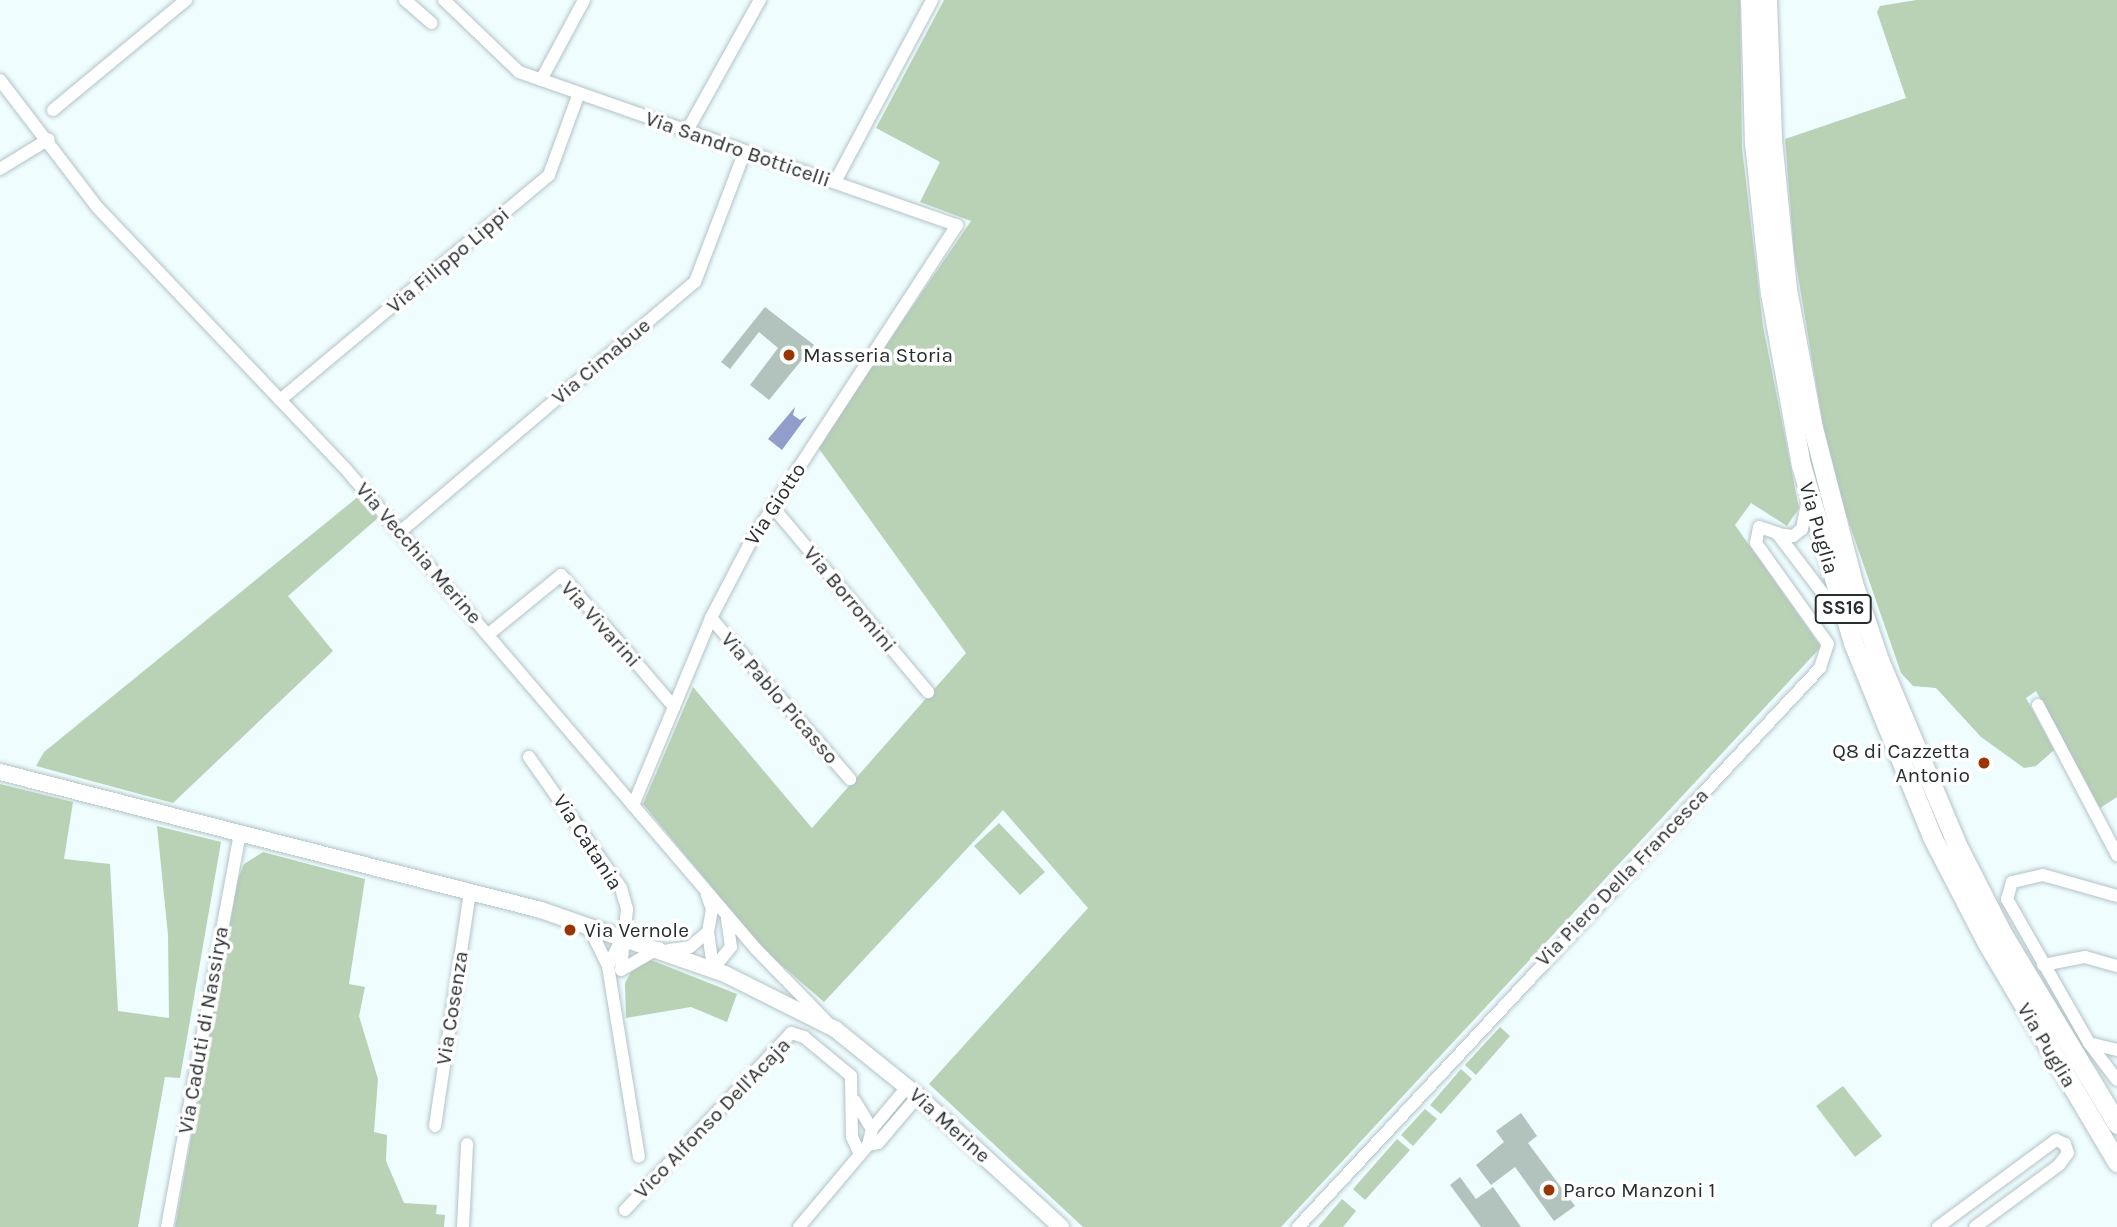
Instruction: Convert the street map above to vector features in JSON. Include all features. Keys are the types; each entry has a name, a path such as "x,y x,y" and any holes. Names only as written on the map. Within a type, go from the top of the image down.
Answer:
{"highway":[{"name":"Via Puglia","path":"1750,0 1754,142 1770,293 1801,465 1853,643 1931,837 1987,943 2117,1161"},
{"name":"Via Puglia","path":"1767,0 1772,139 1787,289 1813,428 1853,583 1879,660 1957,845 2002,933 2117,1124"}],"main road":[{"path":"0,772 470,891 624,935 665,948 713,969 835,1029"},
{"name":"Via Merine","path":"835,1029 913,1091 1061,1227"}],"street":[{"path":"53,110 186,0"},
{"path":"405,0 430,23"},
{"name":"Via Sandro Botticelli","path":"444,0 519,72 957,225"},
{"path":"541,80 584,0"},
{"path":"687,131 760,0"},
{"path":"835,183 932,0"},
{"name":"Via Vecchia Merine","path":"0,80 49,139 98,208 401,531 722,908 835,1029"},
{"name":"Via Filippo Lippi","path":"280,400 549,175 579,93"},
{"path":"0,169 49,139"},
{"name":"Via Cimabue","path":"401,531 695,282 745,151"},
{"name":"Via Giotto","path":"633,805 711,618 772,506 957,225"},
{"name":"Via Piero Della Francesca","path":"1298,1227 1820,668 1828,644 1754,536 1759,527 1777,534 1793,536 1809,513 1801,465"},
{"name":"Via Borromini","path":"772,506 928,692"},
{"path":"1777,534 1830,600 1853,643"},
{"name":"Via Vivarini","path":"489,634 561,575 674,707"},
{"name":"Via Pablo Picasso","path":"711,618 850,779"},
{"path":"2038,705 2117,855"},
{"name":"Via Catania","path":"529,757 621,888 627,909 621,969 612,989"},
{"name":"Via Caduti di Nassirya","path":"167,1227 240,832"},
{"path":"2117,895 2043,875 2012,881 2007,899 2090,1043 2117,1080"},
{"path":"705,888 712,909 708,932 713,969"},
{"name":"Via Cosenza","path":"435,1126 470,891"},
{"path":"713,969 731,947 722,908"},
{"path":"584,923 607,966 639,1157"},
{"path":"621,969 665,948 690,947 708,932"},
{"path":"607,966 624,935"},
{"path":"2043,965 2085,957 2117,966"},
{"name":"Vico Alfonso Dell'Acaja","path":"625,1210 791,1033 847,1069 854,1097 872,1129"},
{"path":"2090,1043 2117,1051"},
{"path":"799,1227 864,1150 872,1129 913,1091"},
{"path":"864,1150 878,1143 913,1091"},
{"name":"Vico Alfonso Dell'Acaja","path":"854,1097 852,1137 864,1150"},
{"path":"1938,1227 2056,1140 2065,1144 2068,1153 2059,1165 1975,1227"},
{"path":"463,1227 467,1144"}],"green space":[{"path":"944,0 1740,0 1742,148 1763,326 1799,508 1787,526 1751,503 1735,525 1821,647 1281,1227 1083,1227 929,1084 1088,908 1003,810 824,1002 764,950 643,804 693,687 812,828 966,653 817,446 971,221 920,202 940,162 876,128"},
{"path":"1916,0 2117,0 2117,797 2100,808 2036,691 2026,698 2054,750 2036,766 2024,768 1981,737 1936,688 1913,686 1901,673 1845,511 1823,425 1794,252 1785,139 1906,98 1877,12 1880,6"},
{"path":"359,496 378,518 288,596 333,651 173,803 36,766 44,752"},
{"path":"0,784 73,802 64,859 110,864 118,1011 169,1018 168,935 157,826 221,842 180,1078 165,1077 138,1227 0,1227"},
{"path":"999,823 1045,872 1020,895 974,846"},
{"path":"263,852 365,879 349,984 365,987 359,1016 378,1079 374,1132 387,1135 386,1161 404,1203 437,1205 436,1214 445,1215 444,1227 175,1227 238,879 244,864"},
{"path":"651,960 737,994 727,1022 691,1007 626,1018 625,983 631,972"},
{"path":"1500,1027 1510,1036 1476,1075 1465,1065"},
{"path":"1461,1069 1472,1079 1441,1114 1430,1105"},
{"path":"1843,1086 1882,1136 1855,1157 1816,1106"},
{"path":"1425,1109 1437,1119 1413,1146 1401,1135"},
{"path":"1397,1139 1410,1150 1365,1200 1353,1189"},
{"path":"1342,1199 1356,1211 1343,1227 1318,1227"}],"water":[{"path":"795,407 793,415 800,420 807,416 782,450 768,439"}],"building":[{"name":"Masseria Storia","path":"765,307 814,345 769,400 750,385 778,348 759,332 730,369 721,362"},
{"path":"1521,1113 1537,1136 1528,1143 1575,1206 1554,1221 1515,1167 1491,1185 1476,1165 1504,1142 1496,1131"},
{"path":"1460,1177 1476,1199 1493,1187 1521,1227 1481,1227 1450,1185"}],"place":[{"name":"Masseria Storia","path":"789,355"},
{"name":"Q8 di Cazzetta Antonio","path":"1984,763"},
{"name":"Via Vernole","path":"570,930"},
{"name":"Parco Manzoni 1","path":"1549,1190"}]}
